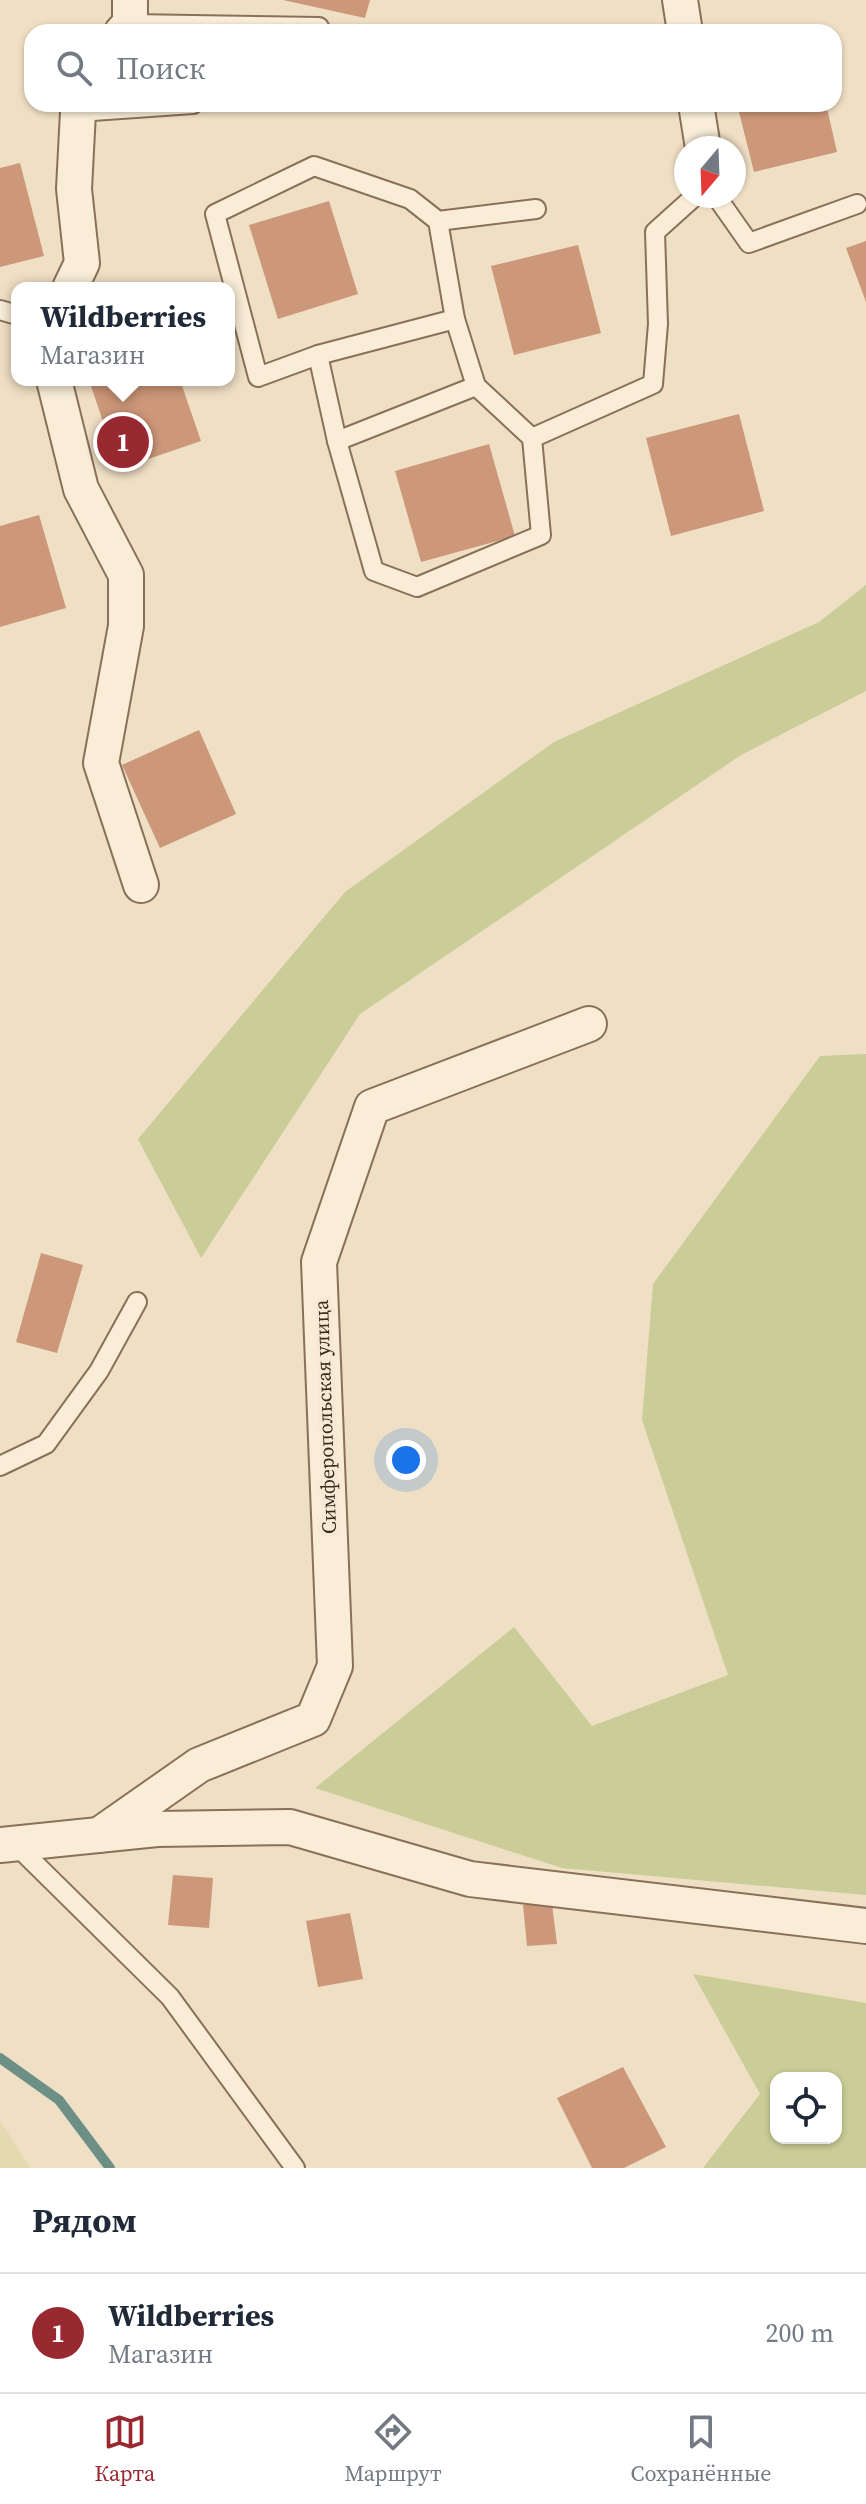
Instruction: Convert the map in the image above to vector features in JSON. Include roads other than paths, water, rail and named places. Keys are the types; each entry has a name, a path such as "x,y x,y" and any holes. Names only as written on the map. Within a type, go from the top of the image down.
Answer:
{"street":[{"path":"680,0 684,24"},
{"path":"73,282 82,263 74,189 80,112"},
{"path":"697,112 701,136"},
{"path":"55,386 81,489 126,575 126,626 101,763 141,885"},
{"name":"Симферопольская улица","path":"99,1835 199,1765 313,1719 335,1666 319,1262 372,1107 589,1024"},
{"name":"Симферопольская улица","path":"8,1844 157,1829 290,1827 470,1879 866,1926"}],"lane":[{"path":"127,19 247,24"},
{"path":"233,282 215,214 314,166 410,199 438,221 455,319 476,386 532,438 541,535 417,587 374,571 337,441 318,355"},
{"path":"724,208 749,243 857,204"},
{"path":"532,438 653,384 658,324 655,232 682,208"},
{"path":"438,221 536,209"},
{"path":"235,290 258,377 318,355 455,319"},
{"path":"337,441 476,386"},
{"path":"0,1466 46,1444 99,1371 137,1302"},
{"path":"8,1844 170,1997 295,2168"}],"waterway":[{"path":"0,2058 59,2100 110,2168"}],"place":[{"name":"Wildberries","path":"123,442"}]}
